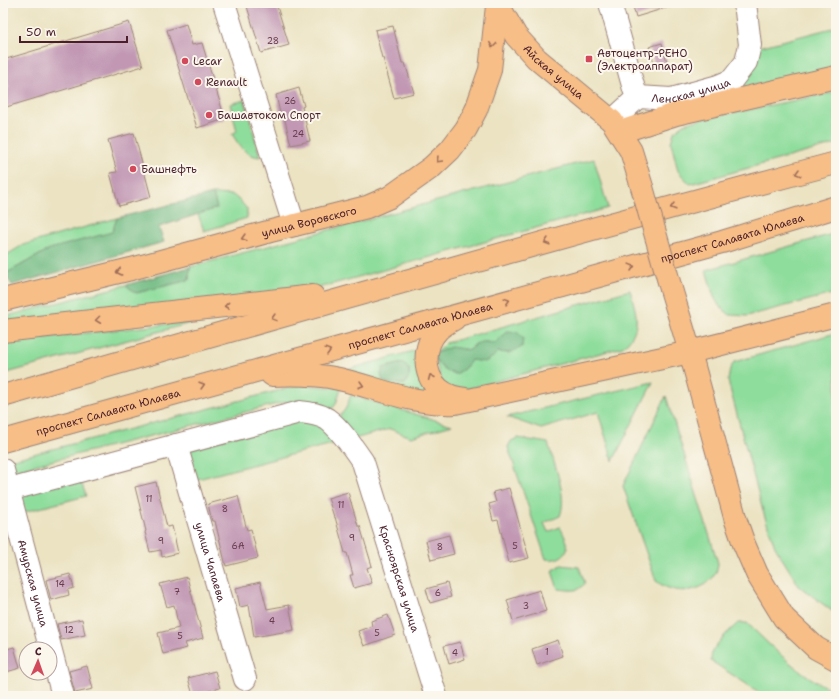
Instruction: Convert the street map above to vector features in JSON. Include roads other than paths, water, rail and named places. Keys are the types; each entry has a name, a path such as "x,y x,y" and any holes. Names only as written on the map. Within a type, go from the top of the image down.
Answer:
{"main road":[{"name":"улица Воровского","path":"3,298 131,270 294,225 361,209 390,197 432,167 450,150 466,129 476,110 490,70 497,5"},
{"name":"Айская улица","path":"497,5 516,36 537,59 616,126"},
{"path":"836,77 676,114 616,126 631,151 690,352 736,521 744,544 757,574 784,618 816,648 836,659"},
{"path":"3,396 708,197 836,164"},
{"name":"проспект Салавата Юлаева","path":"3,441 722,242 836,208"},
{"path":"3,331 289,299 346,292 405,282"},
{"path":"461,314 438,330 431,340 427,352 426,364 433,383 440,390 459,398 474,400"},
{"path":"225,379 285,374 316,375 339,379 415,401 455,404 690,352 836,315"}],"street":[{"path":"224,3 294,225"},
{"path":"610,3 634,89 638,98 616,126"},
{"name":"Ленская улица","path":"638,98 670,99 718,86 732,80 746,62 750,45 745,3"},
{"name":"Красноярская улица","path":"6,480 176,446 300,412 315,414 327,419 348,440 363,462 436,696"},
{"name":"улица Чапаева","path":"176,446 245,679"},
{"name":"Амурская улица","path":"6,480 63,696"}],"place":[{"name":"Автоцентр-РЕНО (Электроаппарат)","path":"589,59"},
{"name":"Lecar","path":"185,61"},
{"name":"Renault","path":"198,82"},
{"name":"Башавтоком Спорт","path":"209,115"},
{"name":"Башнефть","path":"133,169"}]}
